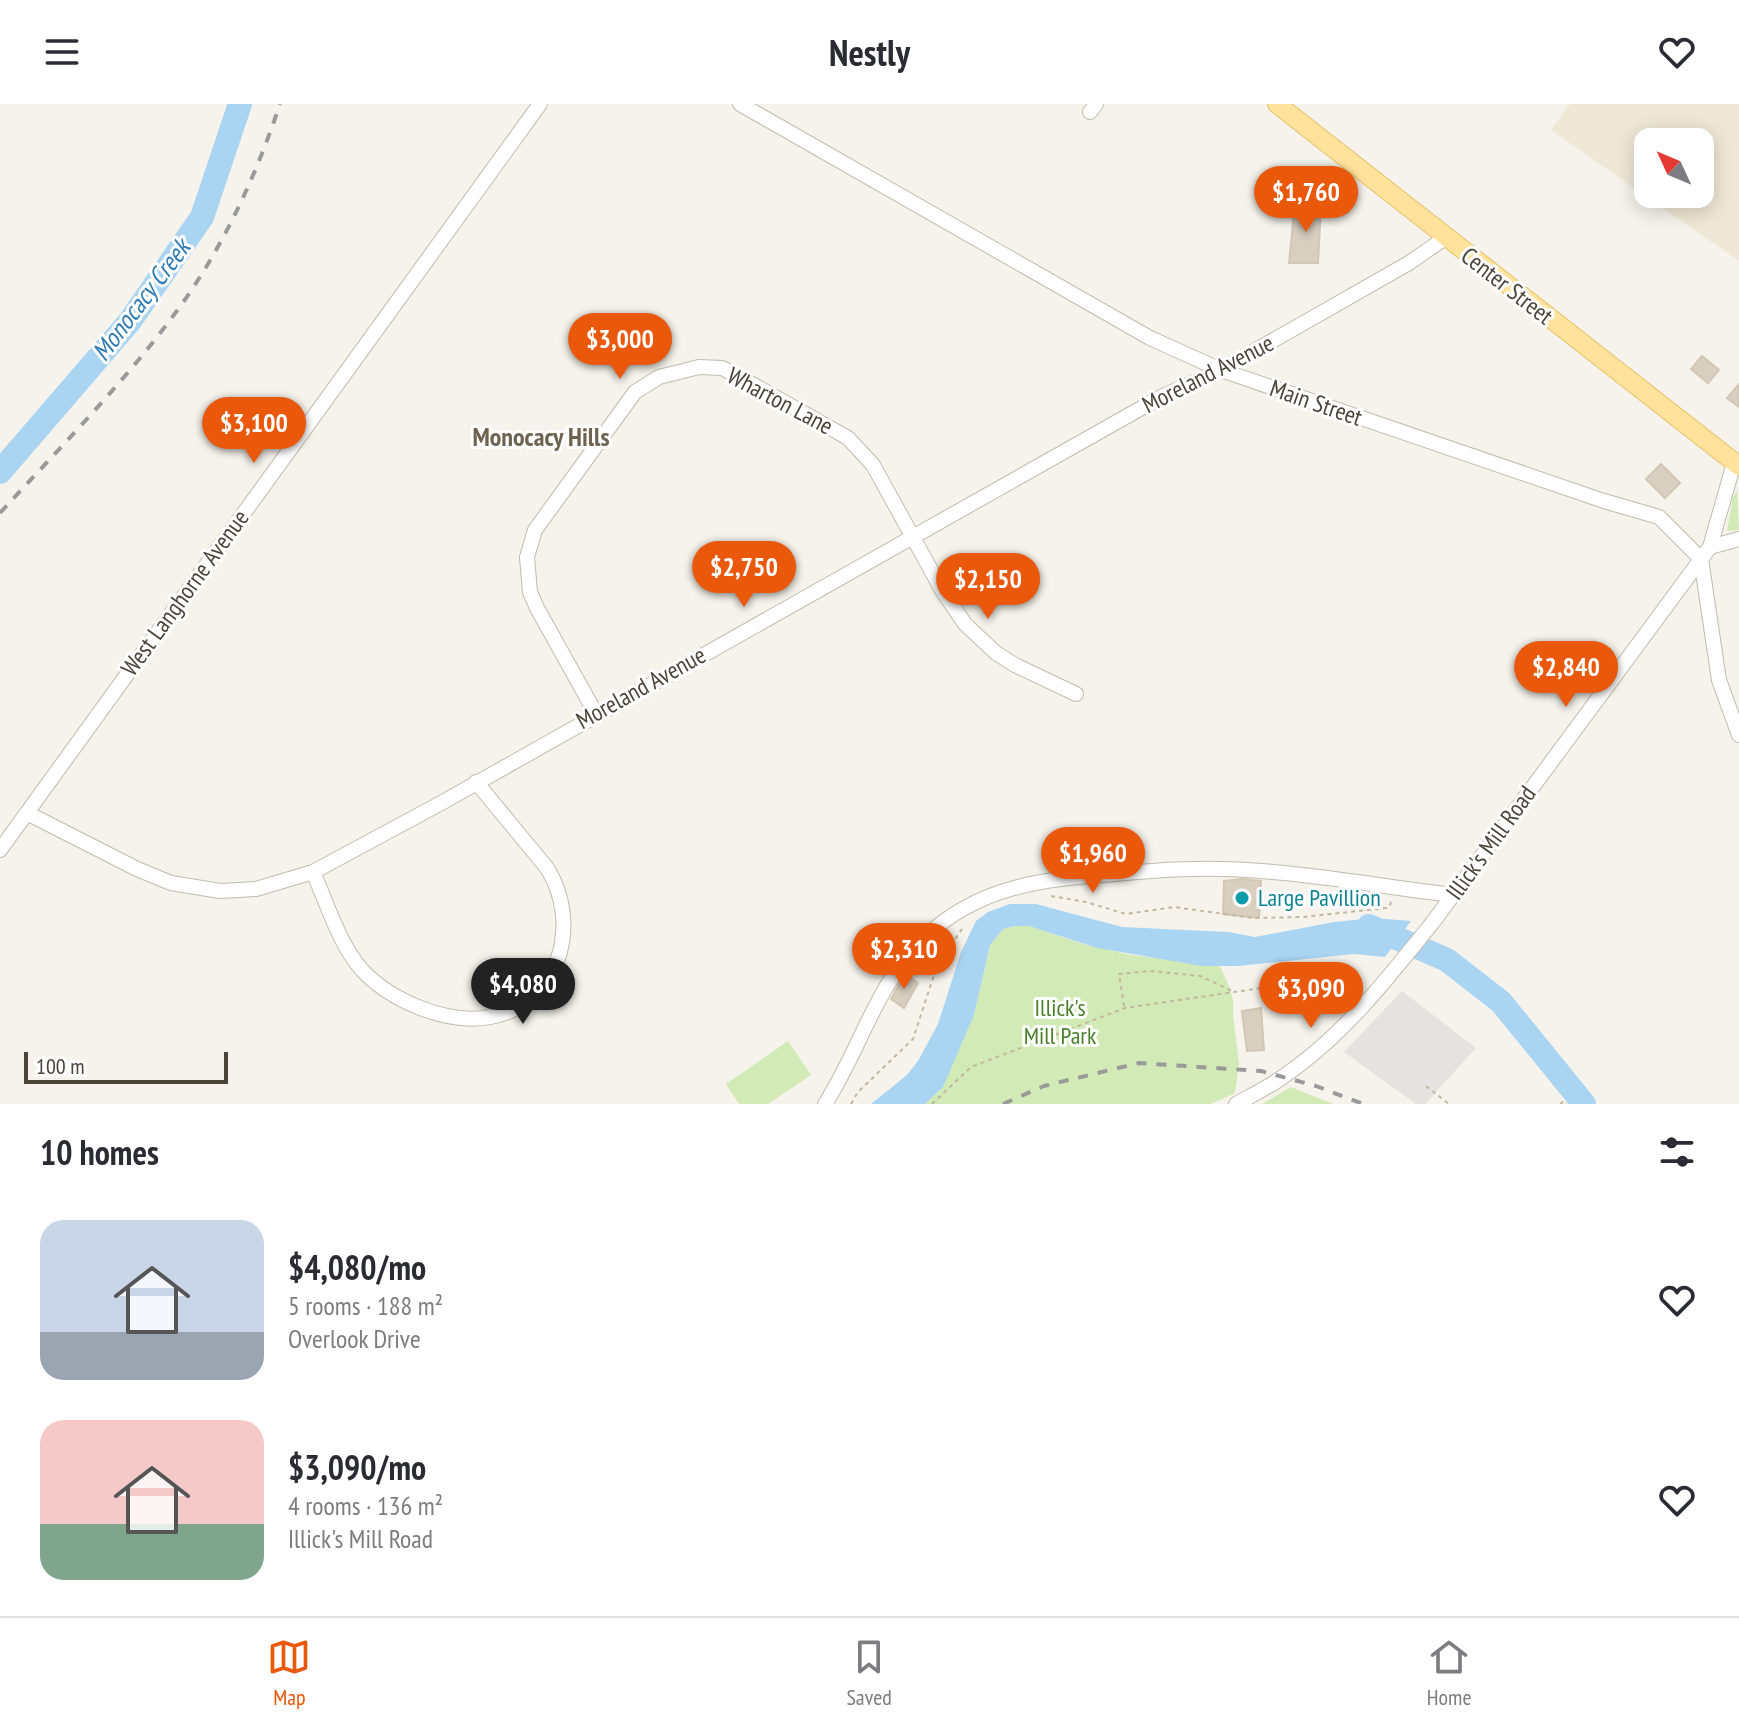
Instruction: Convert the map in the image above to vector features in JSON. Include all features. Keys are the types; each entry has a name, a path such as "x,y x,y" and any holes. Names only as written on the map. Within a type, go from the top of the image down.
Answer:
{"main road":[{"name":"Center Street","path":"1277,104 1737,464"}],"street":[{"name":"West Langhorne Avenue","path":"0,850 540,104"},
{"name":"Main Street","path":"740,104 1150,338 1221,370 1659,517 1706,553"},
{"name":"Moreland Avenue","path":"27,813 171,883 220,891 256,889 313,872 1161,397 1221,370 1409,263 1445,238"},
{"name":"Wharton Lane","path":"596,714 530,592 527,557 535,530 635,392 659,377 699,367 722,368 848,438 873,465 911,536 965,624 979,639 1015,665 1076,694"},
{"name":"Illick's Mill Road","path":"1236,1104 1284,1077 1344,1027 1433,922 1706,553 1737,464"},
{"path":"1739,539 1706,553 1719,680 1739,735"},
{"path":"313,872 351,953 360,967 388,991 432,1011 464,1018 492,1017 523,1004 548,980 559,958 565,928 563,905 556,882 547,868 476,782"},
{"path":"825,1104 869,1018 909,955 955,912 987,895 1054,880 1194,869 1298,874 1453,895"}],"path":[{"path":"1046,895 1086,902 1126,914 1174,907 1253,918 1386,908 1390,906 1391,898"},
{"path":"851,1104 858,1092 913,1039 937,966 967,921"},
{"path":"1125,1008 1119,974 1150,971 1200,976 1233,992"},
{"path":"932,1104 971,1067 1125,1008 1350,975 1362,984"},
{"path":"1426,1086 1449,1104"}],"shaded area":[{"path":"1570,104 1739,104 1739,261 1663,208 1714,208 1714,128 1634,128 1634,188 1551,130"},
{"path":"1402,991 1476,1048 1425,1104 1416,1104 1344,1052"}],"green space":[{"path":"1737,491 1739,530 1727,531 1733,497"},
{"name":"Illick's Mill Park","path":"1029,926 1086,945 1131,955 1220,966 1233,1002 1239,1064 1235,1093 1211,1104 925,1104 941,1089 974,1015 990,945 1003,929"},
{"path":"788,1041 811,1075 768,1104 739,1104 726,1084"},
{"path":"1291,1087 1333,1104 1262,1104"}],"water":[{"path":"1010,904 1036,904 1122,927 1228,932 1255,937 1334,922 1374,918 1411,921 1385,957 1354,954 1238,966 1202,966 1097,948 1029,926 1003,929 990,945 974,1015 943,1087 925,1104 871,1104 907,1075 918,1061 938,1024 961,952 976,921 988,912"}],"building":[{"path":"1295,203 1321,206 1318,263 1289,263"},
{"path":"1702,356 1719,370 1708,383 1691,369"},
{"path":"1739,384 1739,407 1727,398"},
{"path":"1661,464 1680,483 1665,498 1646,479"},
{"name":"Large Pavillion","path":"1224,881 1261,881 1259,918 1223,914"},
{"path":"905,974 918,983 904,1008 891,999"},
{"path":"1261,1008 1264,1050 1247,1051 1242,1011"}],"waterway":[{"name":"Monocacy Creek","path":"0,472 130,321 202,217 240,104"},
{"name":"Monocacy Creek","path":"1369,926 1447,960 1501,1002 1584,1104"}],"railway":[{"path":"0,513 119,383 184,301 239,206 280,104"},
{"path":"1003,1104 1044,1086 1139,1063 1261,1071 1316,1086 1363,1104"}],"place":[{"name":"Large Pavillion","path":"1242,898"}],"district":[{"name":"Monocacy Hills","path":"541,437"}]}
